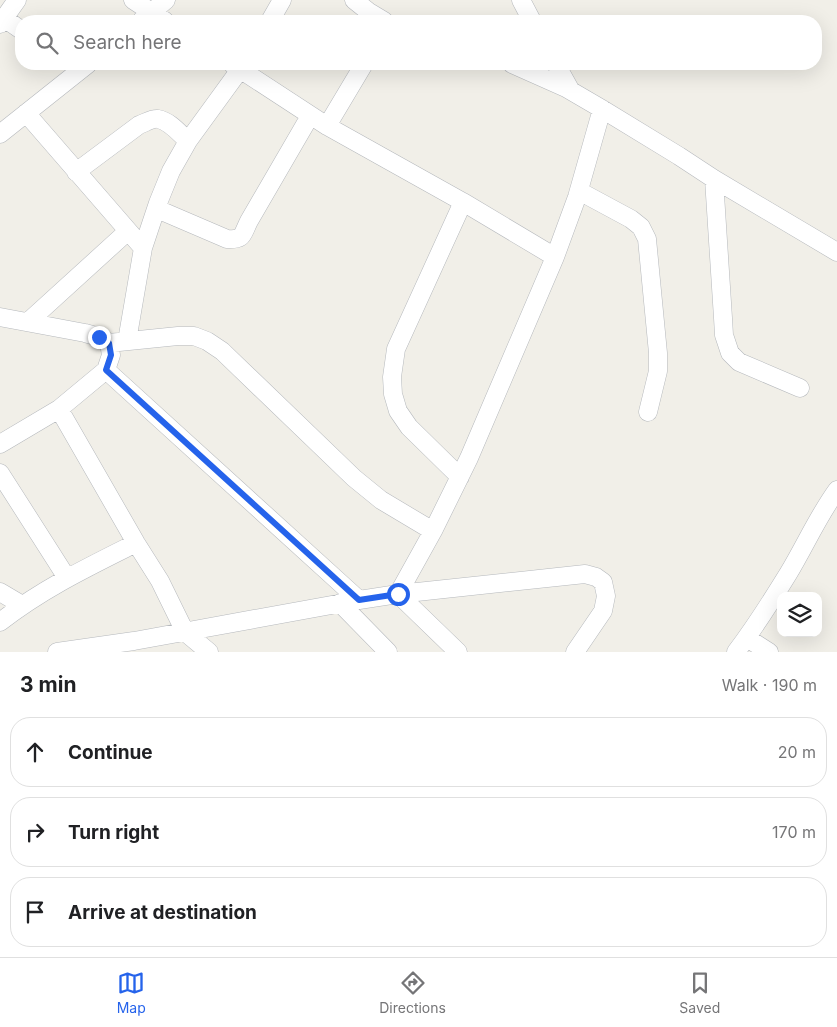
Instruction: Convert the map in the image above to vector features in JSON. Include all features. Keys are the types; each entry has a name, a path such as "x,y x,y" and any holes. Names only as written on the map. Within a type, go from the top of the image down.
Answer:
{"street":[{"path":"15,27 2,21 17,0"},
{"path":"133,0 150,15"},
{"path":"155,15 166,0"},
{"path":"273,15 282,0"},
{"path":"354,0 374,15"},
{"path":"521,0 529,15"},
{"path":"0,134 75,70"},
{"path":"127,342 143,248 171,171 188,141 236,70"},
{"path":"245,70 326,126 463,202 555,257"},
{"path":"326,126 360,70"},
{"path":"525,70 571,91 602,109 714,179 837,252"},
{"path":"559,70 571,91"},
{"path":"398,594 433,531 469,458 555,257 579,191 602,109"},
{"path":"26,113 143,248"},
{"path":"157,209 227,239 237,240 241,237 310,116"},
{"path":"76,172 139,125 150,120 158,119 167,123 188,141"},
{"path":"714,179 722,318 724,336 730,353 738,362 800,388"},
{"path":"579,191 631,219 641,227 647,239 658,353 658,371 648,412"},
{"path":"460,477 409,427 398,411 393,394 392,378 396,349 463,202"},
{"path":"28,322 128,231"},
{"path":"0,317 85,333 99,337 109,343 178,336 194,336 207,341 222,350 354,478 382,500 433,531"},
{"path":"0,444 59,409 106,370 111,355 109,343"},
{"path":"106,370 359,600"},
{"path":"59,409 160,581 185,632 209,652"},
{"path":"0,473 67,578"},
{"path":"770,652 742,645 788,573 825,507 837,490"},
{"path":"0,622 22,605 67,578 136,543"},
{"path":"57,652 134,641 398,594 585,574 596,577 603,582 606,596 603,611 575,652"},
{"path":"0,592 22,605"},
{"path":"398,594 458,652"},
{"path":"340,603 388,652"}],"route":[{"path":"99,337 109,343 111,355 106,370 359,600 398,594"}]}
